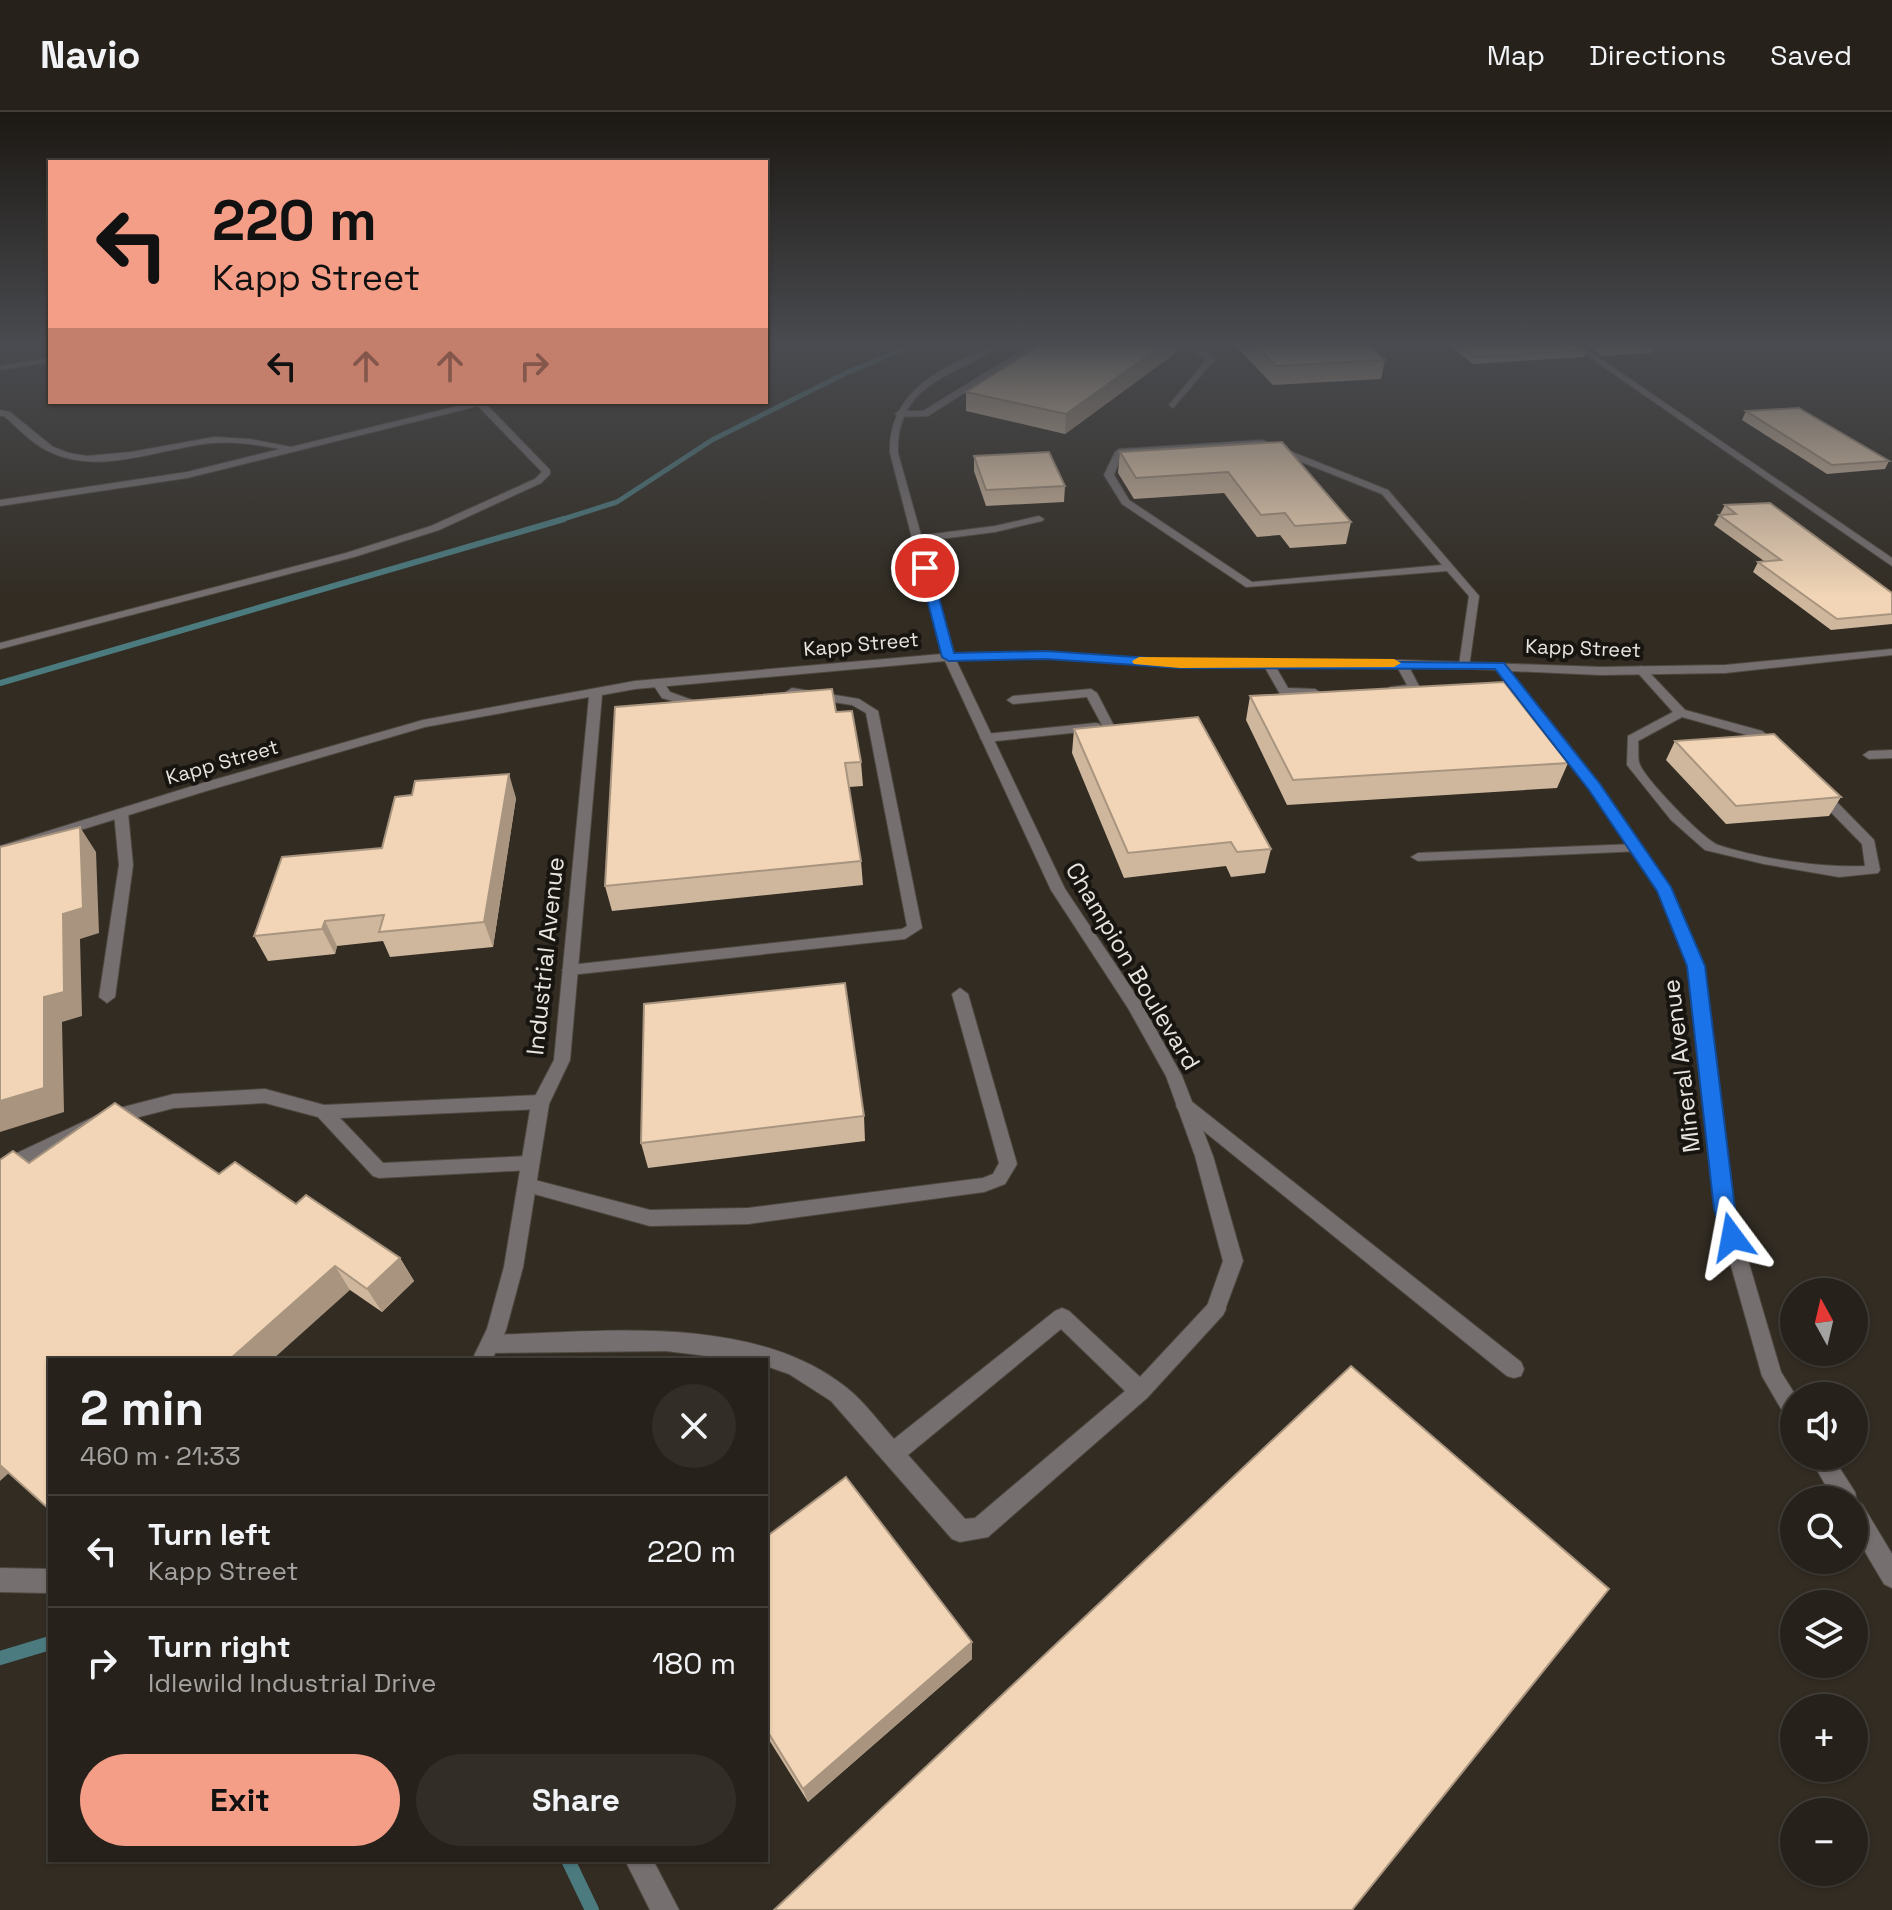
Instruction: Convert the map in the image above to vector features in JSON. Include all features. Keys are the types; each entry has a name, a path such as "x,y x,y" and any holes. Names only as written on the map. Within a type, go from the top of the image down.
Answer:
{"street":[{"path":"24,428 51,450 73,456 100,457 245,439 292,449"},
{"path":"0,503 187,475 376,428"},
{"path":"0,646 364,551 435,528 538,481 547,472 505,428"},
{"name":"Champion Boulevard","path":"895,428 891,439 949,657 1058,890 1134,1005 1174,1076 1204,1156 1233,1261 1216,1309 1140,1391"},
{"path":"1696,428 1892,563"},
{"path":"1449,568 1250,585 1125,502 1109,475 1119,452 1262,443 1385,492 1474,596 1465,665"},
{"path":"917,539 995,529 1039,519"},
{"name":"Kapp Street","path":"0,851 423,724 596,691 658,683 949,657 1046,655 1180,664 1401,663 1641,670 1725,669 1892,652"},
{"path":"1380,691 1414,688 1401,663"},
{"path":"1269,664 1281,687 1290,694 1335,692"},
{"name":"Mineral Avenue","path":"1499,665 1595,787 1665,891 1696,966 1724,1209 1772,1376 1780,1389"},
{"path":"570,970 830,944 905,934 915,928 872,711 855,702 786,695 799,683 802,670"},
{"path":"1641,670 1681,713 1758,734 1782,752"},
{"path":"658,683 666,695 677,700 716,706"},
{"name":"Industrial Avenue","path":"487,1352 503,1312 515,1258 540,1102 562,1060 596,691"},
{"path":"986,738 1115,726 1091,693 1013,700"},
{"path":"1681,713 1632,739 1633,765 1676,817 1710,847 1839,872 1873,870 1869,843 1812,784"},
{"path":"1869,755 1892,754"},
{"path":"107,997 126,865 121,813"},
{"path":"1418,857 1636,848"},
{"path":"527,1185 650,1218 748,1216 984,1185 999,1179 1008,1164 960,994"},
{"path":"0,1169 104,1119 174,1101 265,1096 324,1112 540,1102"},
{"path":"1185,1106 1514,1369"},
{"path":"324,1112 379,1171 530,1163"},
{"path":"768,1358 800,1369 832,1388 960,1531 971,1532 980,1529 1140,1391 1062,1317 893,1454"},
{"path":"487,1352 690,1344 724,1346 768,1358"},
{"path":"1868,1536 1892,1576"},
{"path":"0,1580 48,1581"},
{"path":"639,1862 665,1910"}],"building":[{"path":"1773,428 1833,428 1889,461 1832,465"},
{"path":"1282,442 1351,522 1295,526 1285,513 1261,515 1228,472 1136,478 1120,452"},
{"path":"1049,452 1065,486 986,490 974,456"},
{"path":"1770,503 1892,593 1892,614 1837,619 1758,562 1781,560 1719,515 1736,514 1725,505"},
{"path":"1504,682 1568,763 1293,780 1250,696"},
{"path":"832,689 836,712 852,711 861,762 845,763 861,861 605,886 615,707"},
{"path":"1198,717 1271,849 1237,852 1231,842 1128,853 1074,729"},
{"path":"1774,734 1841,797 1736,806 1675,741"},
{"path":"509,774 484,922 379,932 384,915 325,921 322,929 254,936 282,857 382,848 395,797 412,795 415,781"},
{"path":"80,827 83,908 63,914 64,992 44,997 44,1088 0,1101 0,847"},
{"path":"845,983 864,1116 641,1143 644,1004"},
{"path":"115,1103 219,1174 235,1162 296,1204 306,1195 400,1258 367,1289 335,1266 231,1358 48,1358 48,1508 0,1465 0,1160 13,1151 29,1163"},
{"path":"1351,1366 1609,1589 1352,1910 774,1910"},
{"path":"846,1477 972,1642 803,1789 768,1732 768,1536"}],"waterway":[{"path":"557,521 617,502 712,440 736,428"},
{"path":"0,683 564,519"},
{"path":"0,1658 48,1644"},
{"path":"569,1862 592,1910"}],"slow traffic":[{"path":"1139,661 1180,664 1394,663"}],"route":[{"path":"925,568 949,657 1046,655 1180,664 1499,665 1595,787 1665,891 1696,966 1724,1209 1732,1237"}]}
